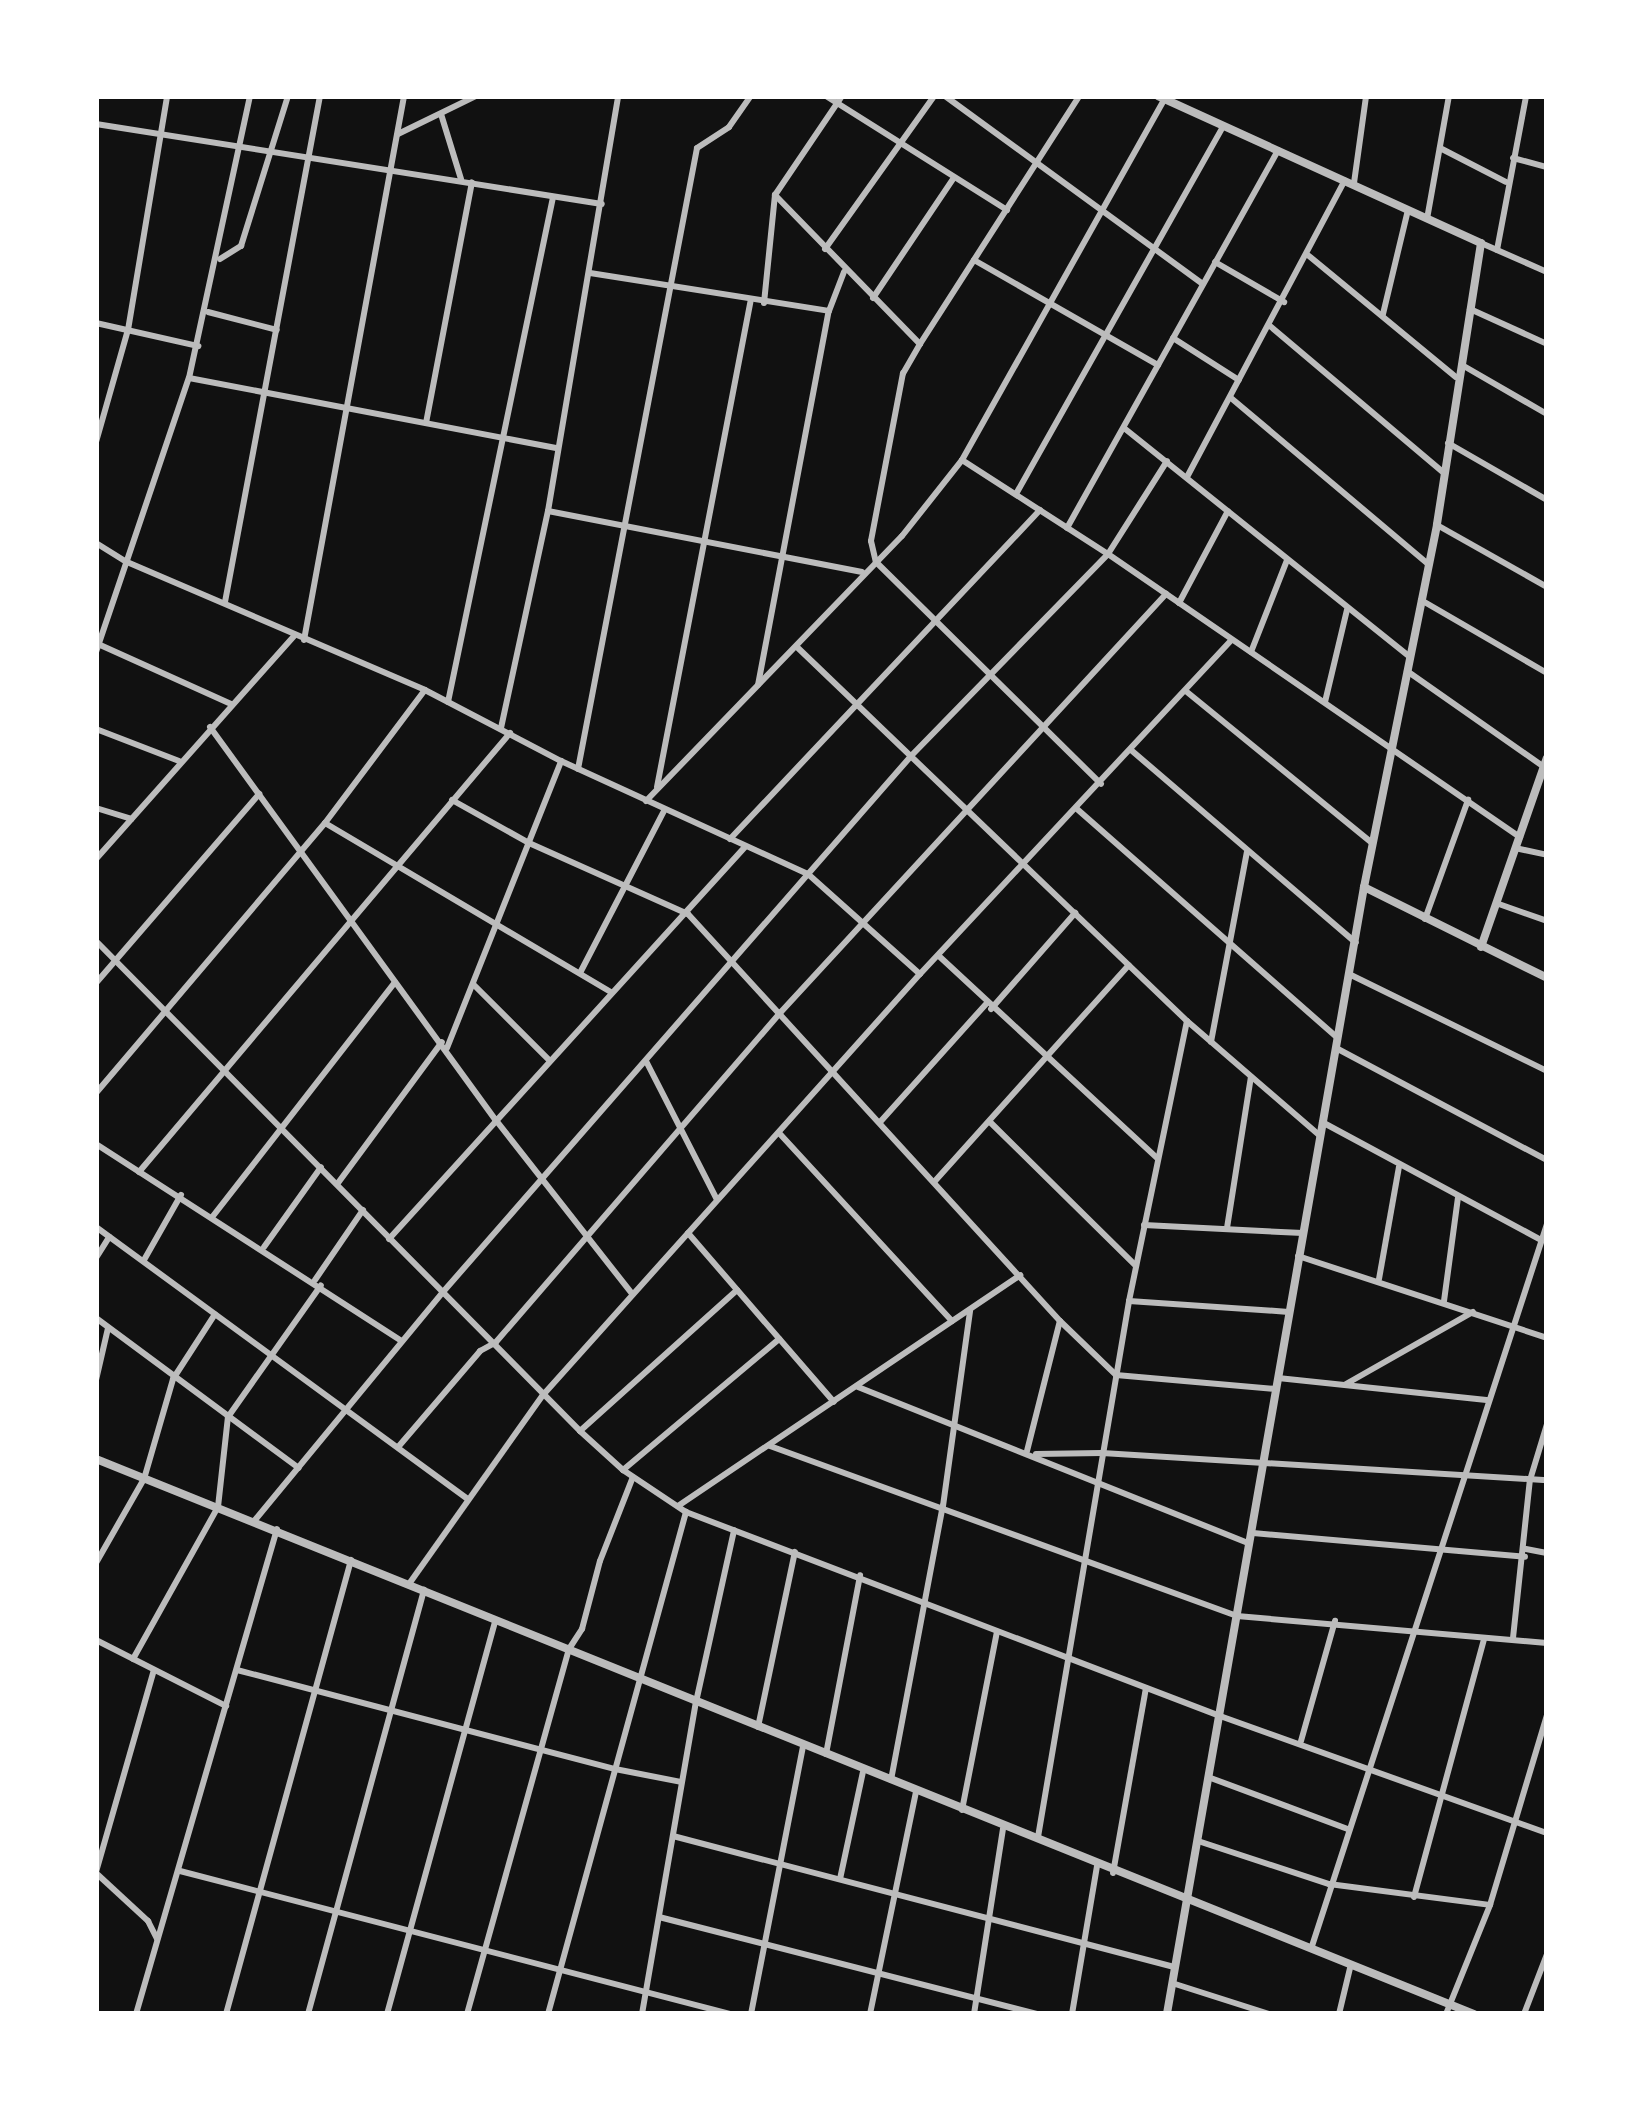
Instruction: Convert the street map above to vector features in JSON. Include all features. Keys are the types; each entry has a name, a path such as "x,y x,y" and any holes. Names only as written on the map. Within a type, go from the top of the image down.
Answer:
{"street":[{"path":"96,442 128,330 167,96"},
{"path":"231,704 97,648 208,312 250,96"},
{"path":"218,261 241,246 288,96"},
{"path":"225,602 303,209 307,157 320,96"},
{"path":"304,640 404,96"},
{"path":"397,134 476,96"},
{"path":"501,728 548,511 618,96"},
{"path":"578,769 697,148 729,127 752,96"},
{"path":"826,96 840,100 953,179 1007,210"},
{"path":"825,249 934,96"},
{"path":"945,96 1203,284"},
{"path":"1079,96 906,361 871,541 876,562 1101,784"},
{"path":"1186,477 1350,182 1366,96"},
{"path":"1427,219 1449,96"},
{"path":"1497,250 1526,96"},
{"path":"646,801 798,648 962,460 1162,98 1547,272"},
{"path":"764,303 775,195 840,100"},
{"path":"441,113 461,180"},
{"path":"96,124 602,204"},
{"path":"1016,494 1223,126"},
{"path":"1440,148 1507,183"},
{"path":"1067,528 1278,150"},
{"path":"1513,158 1547,167"},
{"path":"873,298 953,179"},
{"path":"426,423 472,182"},
{"path":"775,195 920,344"},
{"path":"448,702 553,197"},
{"path":"1383,314 1408,210"},
{"path":"1167,2014 1364,887 1437,525 1456,377 1481,243"},
{"path":"1309,256 1456,377"},
{"path":"974,260 1158,365"},
{"path":"1215,262 1284,302"},
{"path":"758,685 829,311 844,270"},
{"path":"590,272 750,302 829,311"},
{"path":"657,787 750,302"},
{"path":"1470,309 1547,344"},
{"path":"208,312 278,330"},
{"path":"96,323 198,346"},
{"path":"1270,326 1444,473"},
{"path":"1173,338 1240,380"},
{"path":"1459,364 1547,414"},
{"path":"189,378 558,448"},
{"path":"1231,398 1428,564"},
{"path":"1124,428 1409,656"},
{"path":"1448,443 1547,500"},
{"path":"962,460 1166,593 1520,837"},
{"path":"255,1520 443,1292 911,755 1108,554 1167,461"},
{"path":"730,839 1040,510"},
{"path":"548,511 864,573"},
{"path":"1178,603 1228,511"},
{"path":"1437,525 1547,587"},
{"path":"96,543 127,562 425,689 561,761 808,874 920,974"},
{"path":"1251,653 1287,560"},
{"path":"399,1446 480,1351 496,1342 780,1012 1166,593"},
{"path":"1421,600 1547,673"},
{"path":"1325,702 1347,610"},
{"path":"96,859 178,761 295,636"},
{"path":"409,1584 543,1395 920,974 1232,640"},
{"path":"798,648 1186,1021 1319,1136"},
{"path":"1407,671 1546,762 1542,785 1481,947"},
{"path":"96,1093 325,823 425,689"},
{"path":"1187,692 1372,843"},
{"path":"210,727 495,1119 632,1294"},
{"path":"96,729 178,761"},
{"path":"139,1172 510,733"},
{"path":"1131,750 1356,944"},
{"path":"338,1183 444,1045 474,985 561,761"},
{"path":"96,983 260,794"},
{"path":"452,800 529,843 688,914 1060,1321 1116,1376 1276,1389"},
{"path":"1425,919 1468,800"},
{"path":"96,808 131,819"},
{"path":"1077,809 1337,1043 1547,1160"},
{"path":"580,973 665,810"},
{"path":"325,823 612,992"},
{"path":"389,1239 746,847"},
{"path":"1516,848 1547,855"},
{"path":"1210,1042 1248,849"},
{"path":"1364,887 1547,978"},
{"path":"1496,903 1547,921"},
{"path":"880,1121 1075,913"},
{"path":"96,941 580,1432 623,1470 686,1512 1146,1688 1547,1833"},
{"path":"940,957 1157,1158"},
{"path":"935,1181 1130,965"},
{"path":"1351,974 1547,1070"},
{"path":"213,1216 395,982"},
{"path":"474,985 550,1061"},
{"path":"1037,1842 1129,1301 1186,1021"},
{"path":"646,1061 717,1200"},
{"path":"1226,1228 1251,1077"},
{"path":"990,1122 1136,1266"},
{"path":"1322,1122 1541,1240"},
{"path":"779,1133 952,1321"},
{"path":"96,1144 318,1282 402,1341"},
{"path":"263,1248 321,1167"},
{"path":"1379,1279 1400,1167"},
{"path":"144,1260 181,1195"},
{"path":"1444,1301 1458,1198"},
{"path":"133,1659 218,1507 228,1417 274,1354 363,1210"},
{"path":"1312,1946 1547,1224"},
{"path":"1144,1225 1303,1233"},
{"path":"96,1227 468,1499"},
{"path":"688,1233 834,1402"},
{"path":"96,1258 110,1237"},
{"path":"1298,1256 1547,1338"},
{"path":"678,1506 1020,1275"},
{"path":"580,1432 737,1290"},
{"path":"1129,1301 1289,1312"},
{"path":"890,1782 943,1505 970,1311"},
{"path":"1346,1384 1473,1312"},
{"path":"96,1563 144,1479 173,1379 215,1314"},
{"path":"96,1318 298,1468"},
{"path":"1032,1453 1060,1321"},
{"path":"96,1380 108,1328"},
{"path":"623,1470 778,1340"},
{"path":"1278,1378 1489,1400"},
{"path":"858,1387 1251,1544"},
{"path":"1513,1640 1526,1553 1530,1480 1547,1424"},
{"path":"770,1446 943,1505 1237,1616 1547,1643"},
{"path":"1032,1453 1102,1453 1547,1480"},
{"path":"96,1459 278,1529 1113,1873 1312,1946 1448,2009 1474,2014"},
{"path":"466,2014 569,1649 582,1628 600,1561 634,1477"},
{"path":"548,2014 686,1512"},
{"path":"136,2014 278,1529"},
{"path":"642,2014 696,1702 734,1530"},
{"path":"1253,1533 1441,1551 1547,1553"},
{"path":"758,1727 795,1552"},
{"path":"226,2014 351,1560"},
{"path":"826,1754 860,1575"},
{"path":"308,2014 424,1591"},
{"path":"387,2014 495,1621"},
{"path":"1301,1742 1335,1621"},
{"path":"962,1811 997,1631"},
{"path":"1414,1898 1484,1639"},
{"path":"96,1640 226,1706"},
{"path":"154,1670 96,1872 148,1921 158,1939"},
{"path":"237,1670 615,1769 682,1782"},
{"path":"1113,1873 1146,1688"},
{"path":"1448,2009 1490,1905 1547,1715"},
{"path":"751,2014 803,1746"},
{"path":"839,1881 863,1772"},
{"path":"1208,1777 1348,1829"},
{"path":"871,2014 916,1792"},
{"path":"974,2014 1003,1828"},
{"path":"673,1836 988,1922 1175,1967"},
{"path":"1198,1841 1329,1884 1490,1905"},
{"path":"1072,2014 1097,1866"},
{"path":"180,1871 730,2014"},
{"path":"659,1917 1037,2014"},
{"path":"1524,2014 1547,1954"},
{"path":"1339,2014 1351,1964"},
{"path":"1172,1983 1265,2013"}]}
